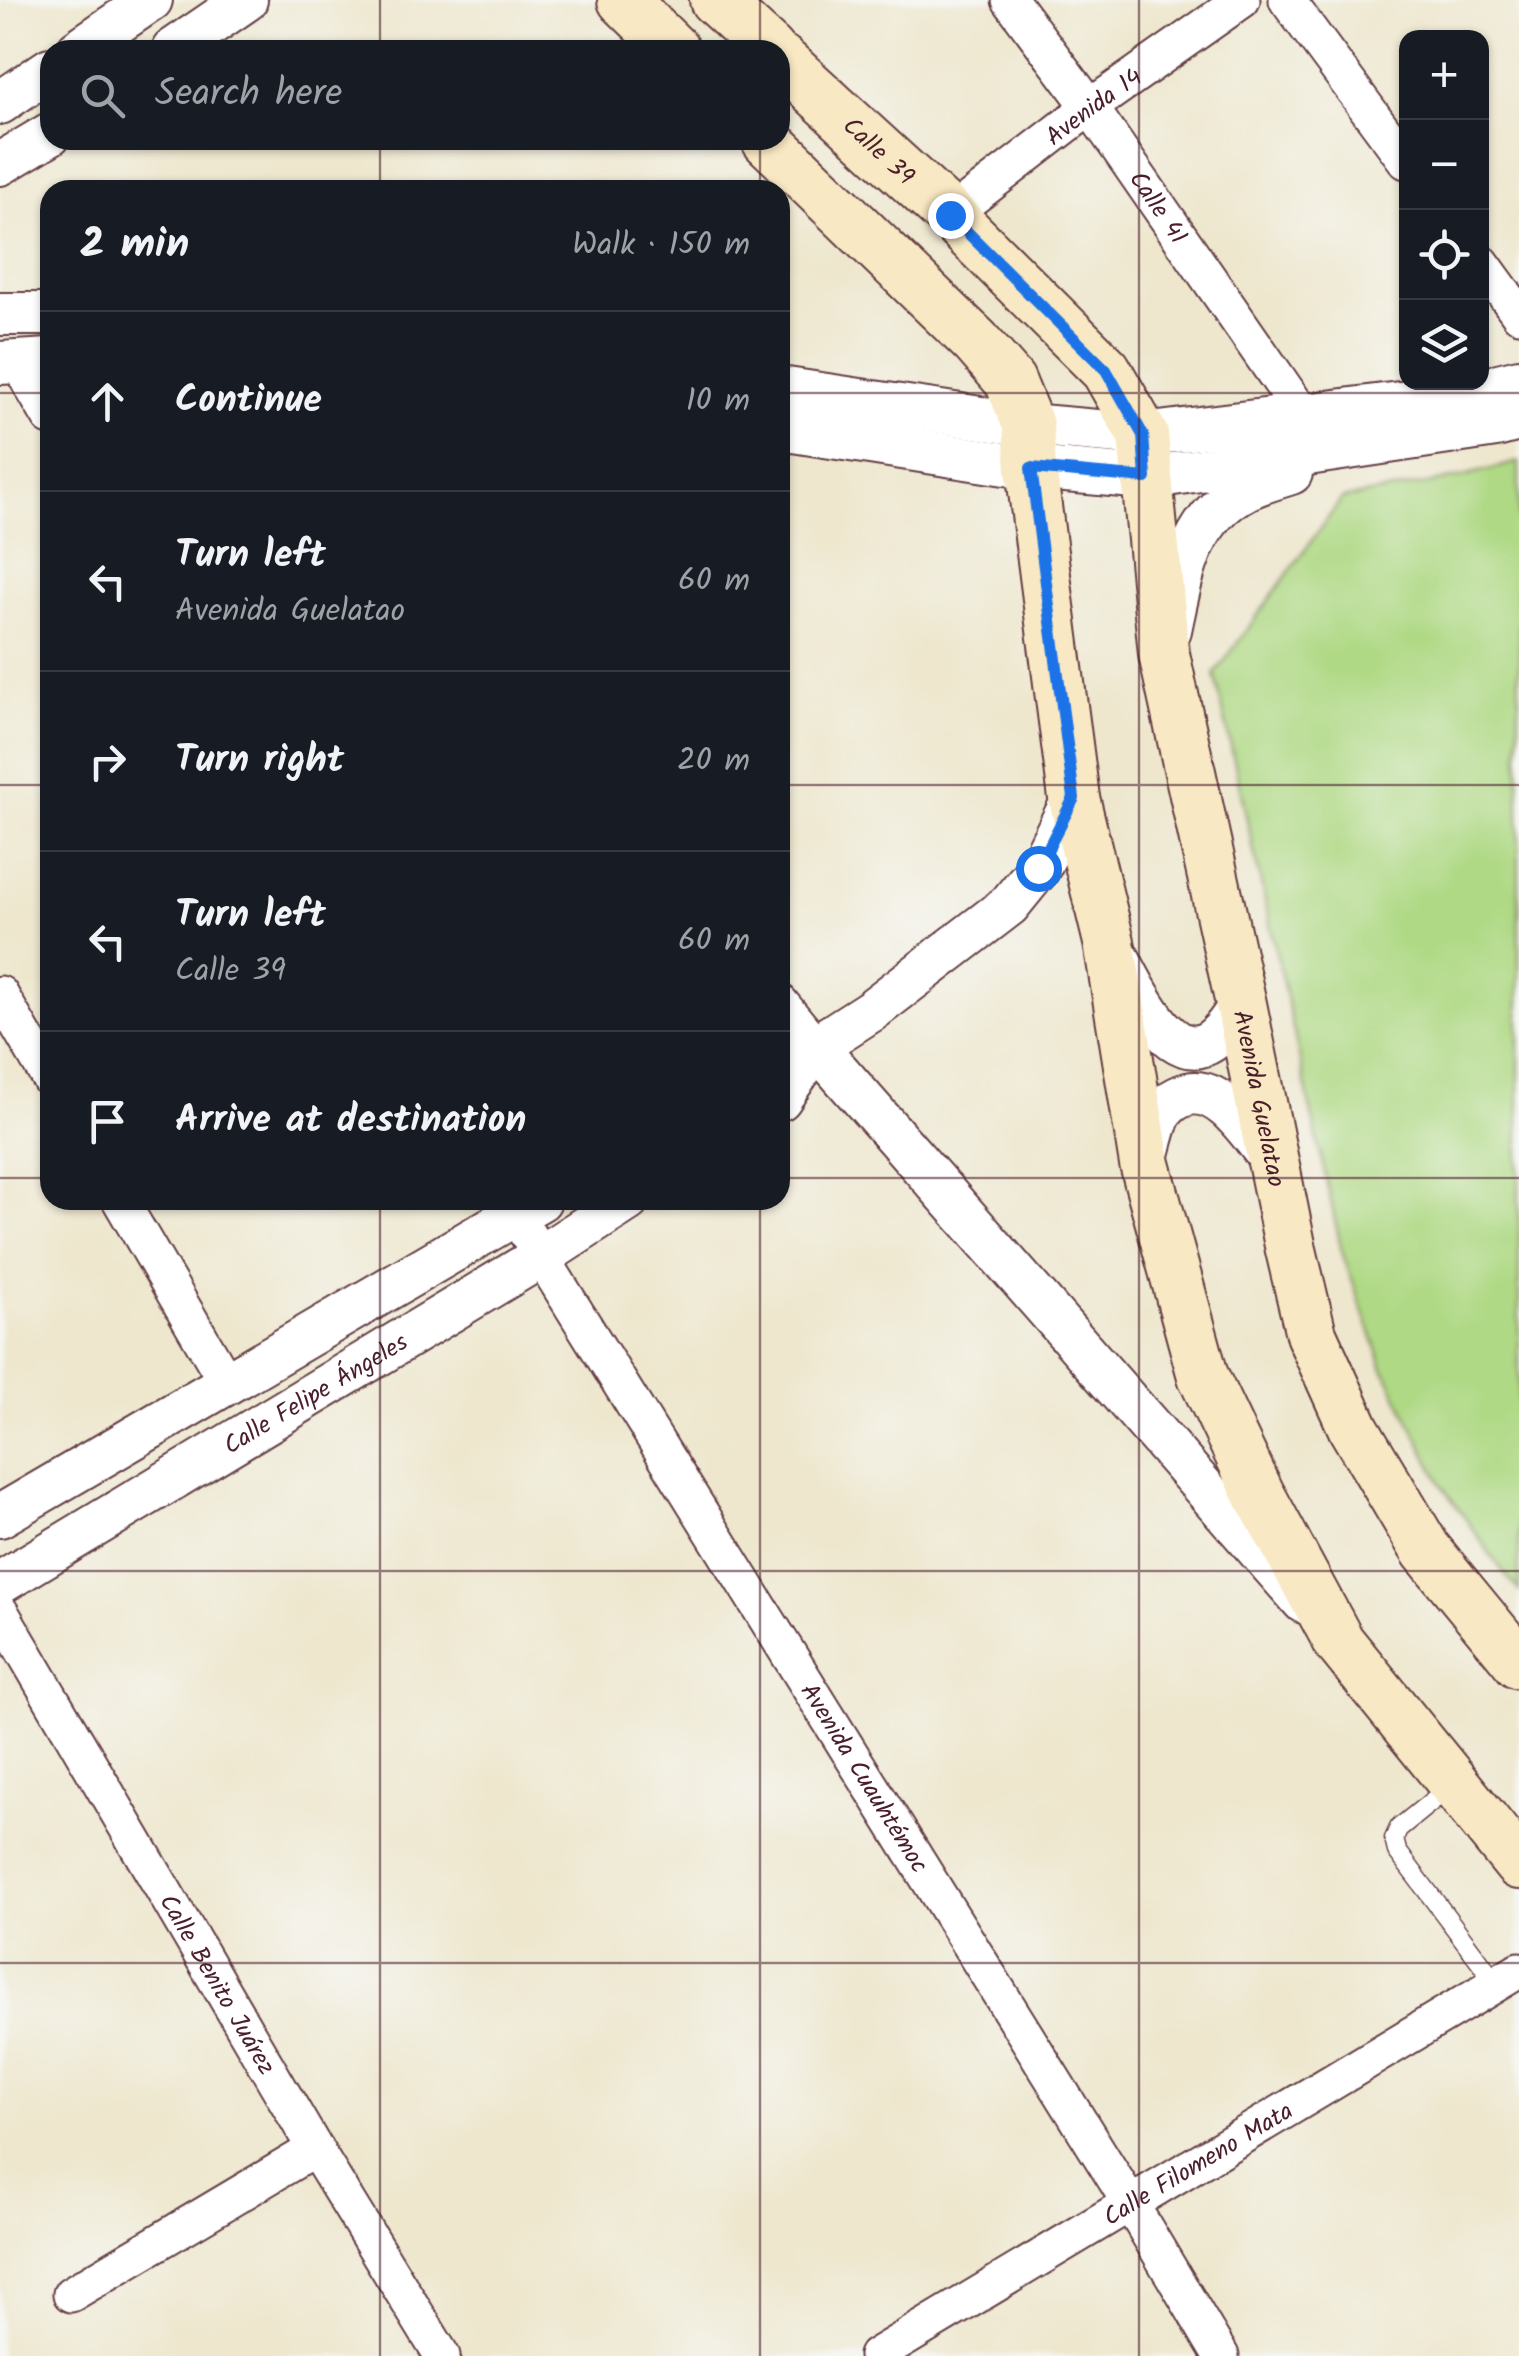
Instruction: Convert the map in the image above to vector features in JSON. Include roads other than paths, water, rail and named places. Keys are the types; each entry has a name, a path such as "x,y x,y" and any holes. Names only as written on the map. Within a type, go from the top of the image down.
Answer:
{"main road":[{"path":"622,0 664,40"},
{"path":"715,0 759,40"},
{"name":"Calle 39","path":"790,69 950,215 1106,370 1144,456"},
{"path":"777,150 976,342 1010,381 1030,446 1074,798 1110,942 1145,1164 1203,1376 1259,1494 1338,1642 1519,1864"},
{"name":"Avenida Guelatao","path":"1144,456 1164,654 1312,1334 1354,1429 1426,1550 1519,1663"}],"street":[{"path":"93,40 151,0"},
{"path":"188,40 246,0"},
{"name":"Calle 41","path":"1010,0 1090,107 1304,416"},
{"name":"Avenida 14","path":"950,215 1090,107 1242,0"},
{"path":"1287,0 1399,152"},
{"path":"0,103 40,76"},
{"path":"0,164 40,140"},
{"path":"1489,273 1519,314"},
{"path":"0,314 40,314"},
{"path":"22,361 40,397"},
{"path":"1144,456 1304,416 1448,397 1519,380"},
{"path":"790,390 1030,446"},
{"path":"790,431 1144,456 1369,445 1519,420"},
{"path":"1164,654 1190,550 1223,504 1247,488 1369,445"},
{"path":"1074,798 1038,868 1010,905 872,1010 798,1053 1338,1642"},
{"path":"1110,942 1147,1010 1172,1040 1192,1048 1210,1042 1241,1004"},
{"path":"0,994 40,1063"},
{"path":"1145,1164 1160,1115 1172,1100 1189,1092 1218,1099 1273,1162"},
{"path":"126,1210 228,1383"},
{"name":"Calle Felipe Ángeles","path":"0,1516 512,1210"},
{"name":"Avenida Cuauhtémoc","path":"522,1210 540,1258 1130,2203 1221,2356"},
{"name":"Calle Felipe Ángeles","path":"0,1584 540,1258 613,1210"},
{"name":"Calle Benito Juárez","path":"0,1611 315,2150 442,2356"},
{"name":"Calle Filomeno Mata","path":"876,2356 1508,1977"},
{"path":"72,2294 315,2150"}],"lane":[{"path":"1452,1784 1399,1828 1394,1839 1397,1851 1508,1977"}]}
